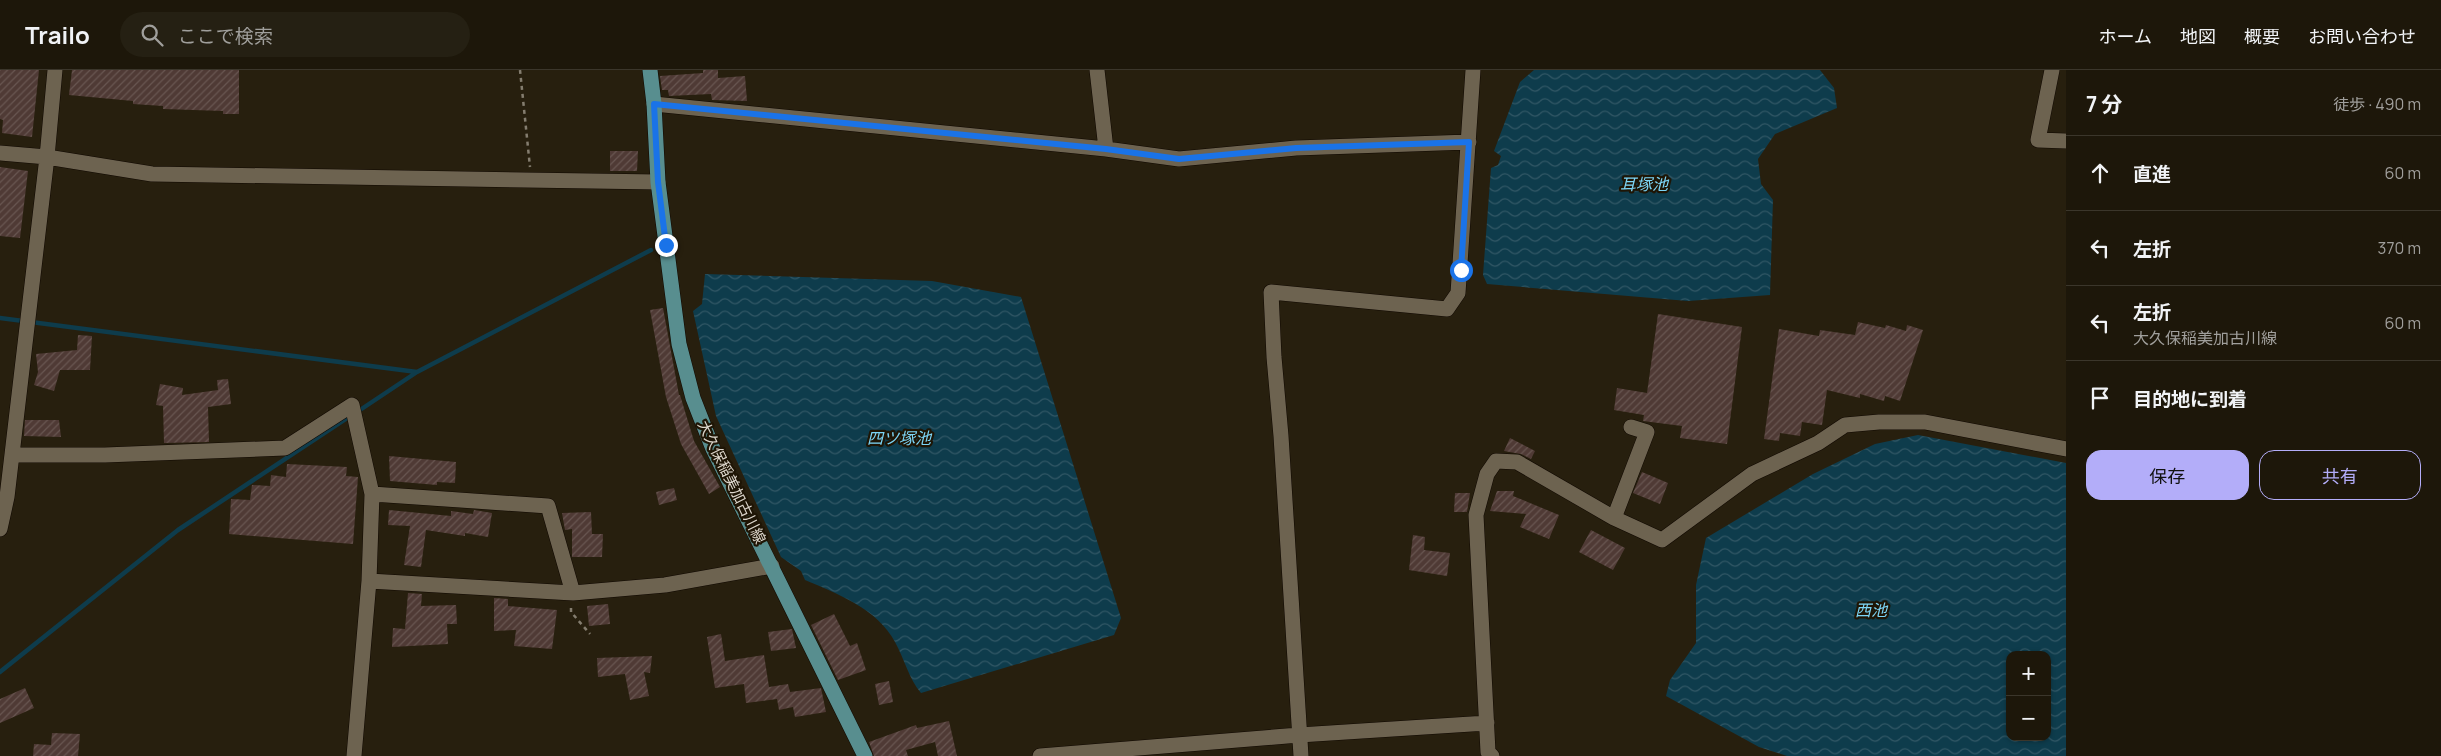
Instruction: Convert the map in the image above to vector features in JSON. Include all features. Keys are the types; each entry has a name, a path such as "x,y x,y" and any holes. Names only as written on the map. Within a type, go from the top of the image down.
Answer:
{"main road":[{"name":"大久保稲美加古川線","path":"650,70 654,104 658,182 679,344 693,398 713,449 865,756"}],"street":[{"path":"0,529 12,455 47,158 55,70"},
{"path":"1097,70 1106,149"},
{"path":"1301,756 1271,292 1447,309 1458,293 1473,70"},
{"path":"2052,70 2038,140 2066,141"},
{"path":"654,104 1106,149 1179,159 1296,148 1469,142"},
{"path":"0,153 152,174 658,182"},
{"path":"12,455 105,455 285,448 352,405 372,494 369,581 354,756"},
{"path":"1492,756 1488,752 1476,515 1487,474 1496,461 1517,462 1614,518 1662,540 1752,474 1818,443 1845,425 1879,422 1925,422 2066,449"},
{"path":"1614,518 1647,432 1631,427"},
{"path":"372,494 548,506 573,593"},
{"path":"369,581 573,593 665,585 772,566"},
{"path":"1040,756 1299,735 1487,723"}],"path":[{"path":"520,70 532,181"},
{"path":"573,593 571,612 590,634"}],"water":[{"name":"耳塚池","path":"1534,70 1820,70 1834,88 1837,108 1775,134 1758,159 1761,184 1773,200 1770,295 1688,301 1487,284 1483,275 1491,168 1498,165 1501,156 1494,151 1520,82"},
{"name":"四ツ塚池","path":"705,274 932,281 1021,297 1121,618 1114,635 921,693 913,681 888,630 878,620 843,597 805,580 801,571 781,557 716,416 693,311 702,304"},
{"name":"西池","path":"1918,435 2066,463 2066,756 1787,756 1759,747 1666,696 1670,680 1696,643 1696,585 1706,538 1813,474 1875,444"}],"building":[{"path":"0,70 39,70 32,137 2,133 3,120 0,119"},
{"path":"72,70 239,70 239,114 223,114 223,111 163,109 163,106 133,104 133,101 69,95"},
{"path":"703,70 718,70 718,78 745,76 747,101 712,100 711,94 669,96 668,90 662,90 660,76 703,73"},
{"path":"610,151 638,151 637,171 610,171"},
{"path":"0,167 28,171 20,238 0,236"},
{"path":"663,308 679,395 694,441 720,487 709,494 681,444 666,397 650,310"},
{"path":"1658,314 1742,327 1727,444 1680,438 1682,426 1643,421 1644,415 1614,410 1617,388 1647,393"},
{"path":"1858,322 1885,328 1886,325 1906,331 1907,325 1923,330 1900,401 1885,396 1884,401 1860,394 1860,398 1827,390 1822,425 1802,422 1800,436 1780,433 1779,441 1764,439 1779,329 1819,336 1820,330 1855,335"},
{"path":"78,335 92,336 90,370 60,370 54,391 34,385 38,372 36,354 77,350"},
{"path":"228,379 231,404 208,407 209,442 164,443 163,406 156,405 160,384 183,388 182,395 218,390 217,380"},
{"path":"25,420 59,420 61,437 24,436"},
{"path":"1510,438 1535,451 1531,459 1521,454 1504,451"},
{"path":"389,456 456,462 455,483 437,482 437,485 390,481"},
{"path":"287,464 347,467 346,476 358,477 353,544 229,534 231,499 250,500 252,485 270,486 271,475 286,477"},
{"path":"1642,472 1668,483 1660,504 1633,493"},
{"path":"674,488 677,500 659,505 656,492"},
{"path":"1497,491 1514,491 1513,496 1559,515 1549,539 1520,527 1526,514 1490,511"},
{"path":"1455,493 1470,493 1467,512 1454,512"},
{"path":"389,510 451,516 451,511 473,514 474,510 492,513 488,537 465,533 465,536 426,530 421,567 404,565 410,526 388,525"},
{"path":"591,512 592,534 603,534 602,557 572,557 572,529 565,530 562,513"},
{"path":"1591,530 1625,548 1613,570 1579,552"},
{"path":"1413,535 1425,537 1424,550 1450,553 1447,576 1409,570"},
{"path":"408,593 422,594 421,606 456,605 457,624 447,624 448,644 392,647 393,628 405,629"},
{"path":"494,598 508,599 508,606 557,610 552,649 514,646 516,630 494,631"},
{"path":"608,604 610,624 589,626 587,606"},
{"path":"834,614 850,646 857,643 866,670 838,680 811,625"},
{"path":"792,629 796,648 771,651 768,632"},
{"path":"721,634 725,661 764,655 769,687 788,684 790,692 821,688 826,712 795,717 793,707 779,710 777,699 746,703 744,684 715,688 707,637"},
{"path":"652,656 650,673 644,672 649,696 630,700 625,674 598,677 597,658"},
{"path":"889,681 893,702 879,705 875,684"},
{"path":"25,688 34,708 0,723 0,699"},
{"path":"949,721 957,756 938,756 935,742 906,750 908,756 874,756 869,742 916,725 917,728"},
{"path":"52,733 80,734 78,756 33,756 34,744 51,745"}],"waterway":[{"path":"357,412 417,372 651,250"},
{"path":"0,318 417,372"},
{"path":"0,672 178,530 350,416"}],"route":[{"path":"666,245 658,182 654,104 1106,149 1179,159 1296,148 1469,142 1461,270"}]}
